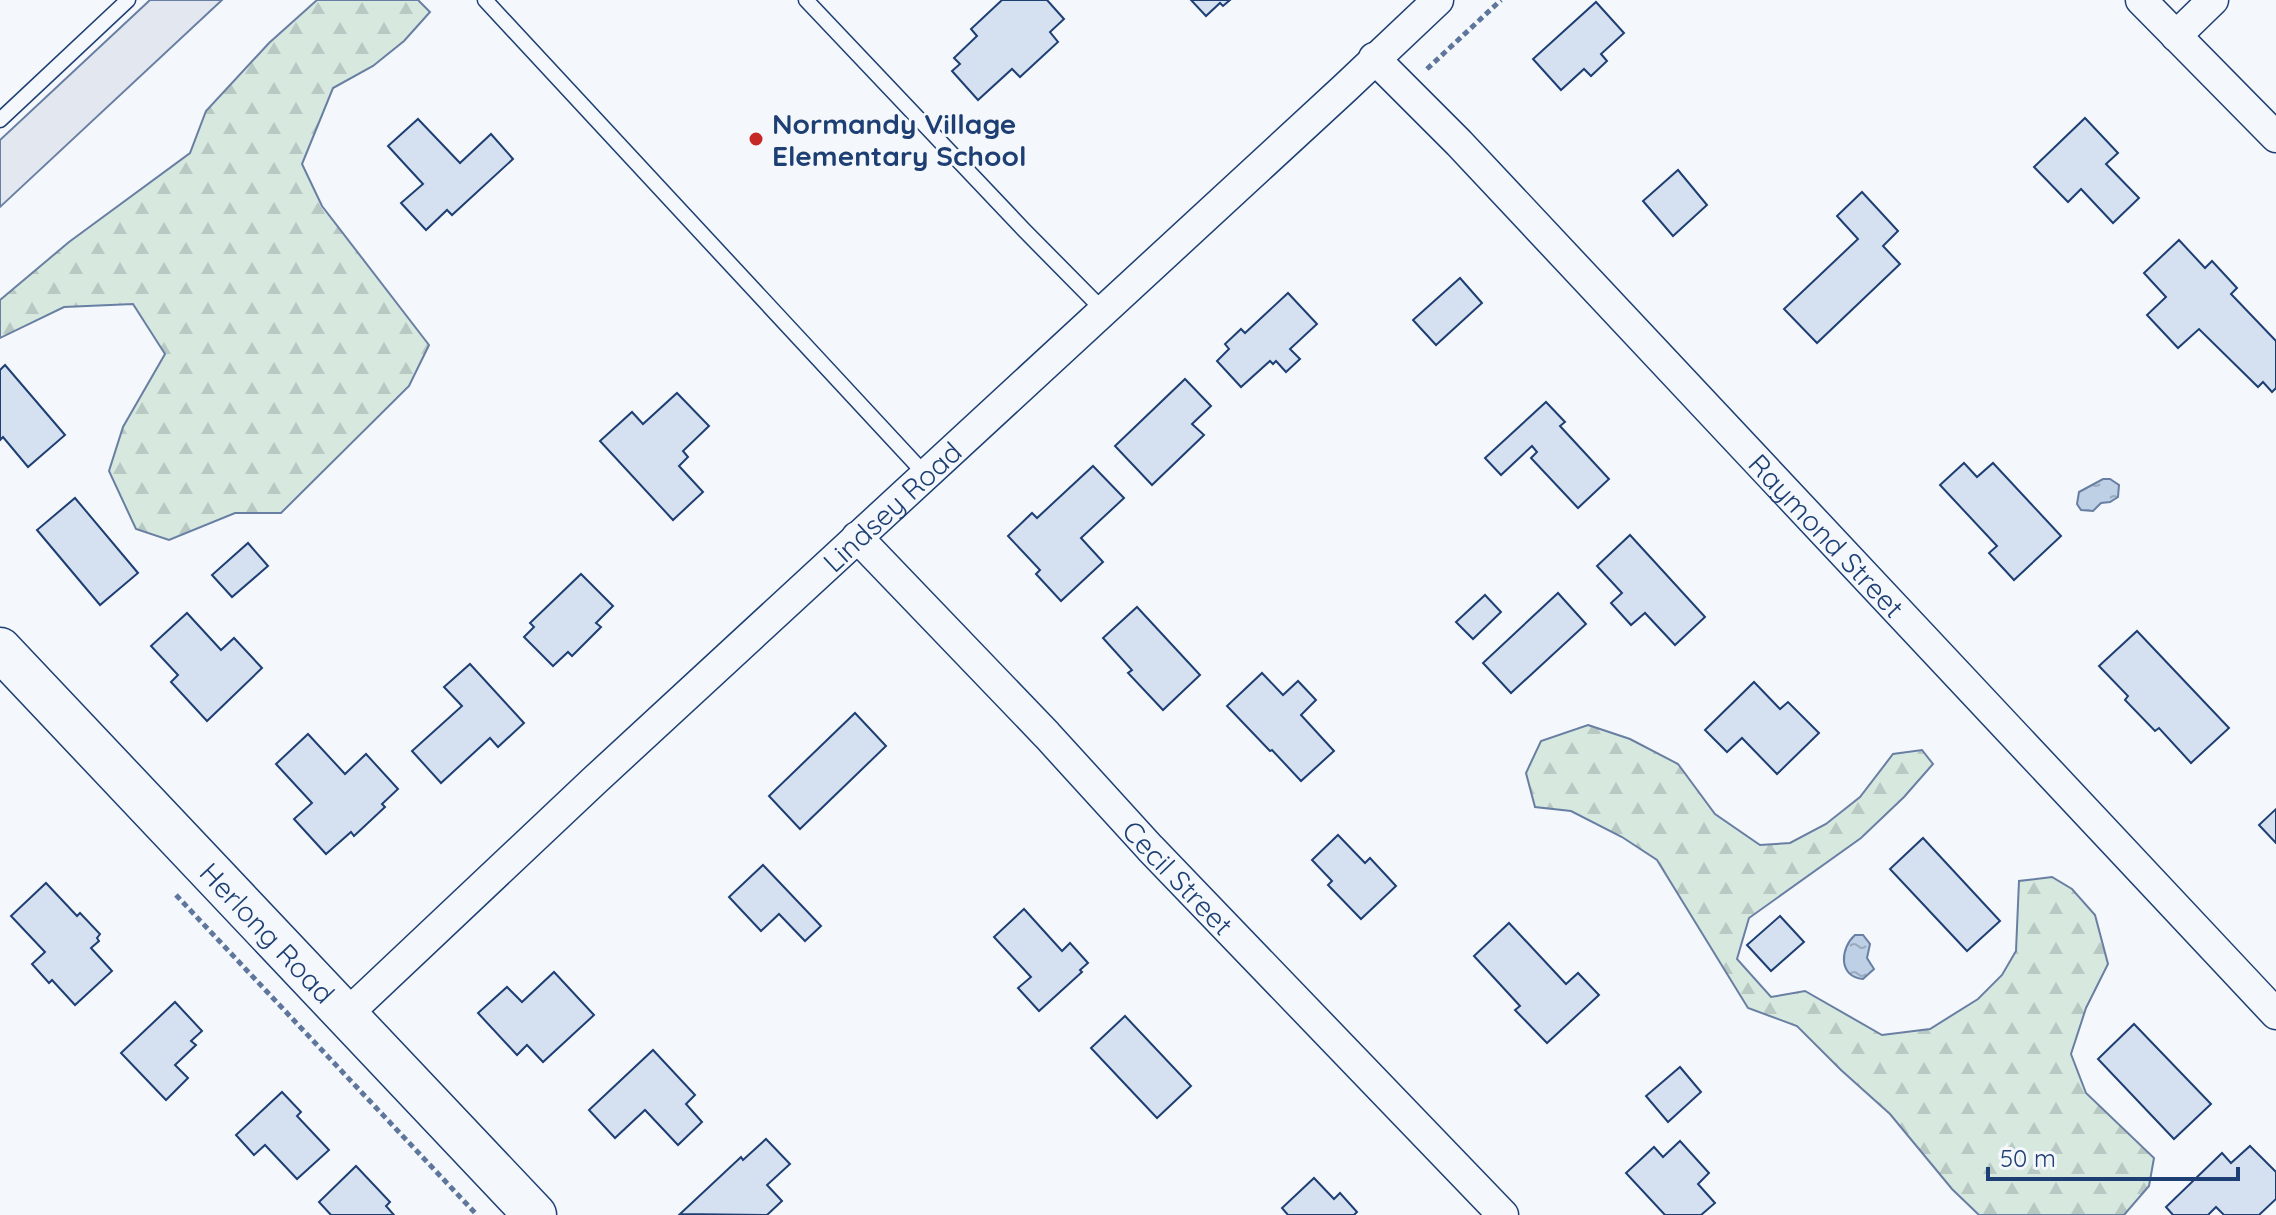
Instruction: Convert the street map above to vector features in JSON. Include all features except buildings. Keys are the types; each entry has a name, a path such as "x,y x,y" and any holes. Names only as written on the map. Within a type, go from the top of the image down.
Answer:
{"street":[{"name":"Lindsey Road","path":"346,1015 595,780 1438,0"},
{"path":"2141,0 2276,137"},
{"path":"2176,36 2213,0"},
{"name":"Raymond Street","path":"1374,58 1459,143 2276,1014"},
{"name":"Cecil Street","path":"857,537 1047,735 1161,860 1503,1215"},
{"name":"Herlong Road","path":"0,649 535,1215"}],"lane":[{"path":"0,120 128,0"},
{"path":"485,0 925,474"},
{"path":"806,0 1103,310"}],"path":[{"path":"1406,89 1501,0"},
{"path":"174,892 477,1215"}],"green space":[{"path":"317,0 418,0 430,12 404,41 373,66 333,88 302,164 322,206 429,345 409,386 281,513 235,513 169,540 136,529 109,471 123,427 165,354 133,304 64,307 0,338 0,300 69,242 190,153 206,111 269,43"},
{"path":"1588,725 1630,739 1678,764 1715,814 1760,845 1790,843 1826,824 1860,797 1893,754 1922,750 1933,764 1904,797 1861,838 1749,918 1737,959 1771,997 1805,991 1882,1035 1930,1029 1978,999 2002,975 2016,951 2019,881 2052,877 2072,889 2095,915 2108,964 2086,1008 2071,1054 2086,1093 2154,1158 2149,1186 2124,1215 1979,1215 1952,1189 1890,1114 1797,1026 1748,1008 1657,860 1622,837 1571,811 1535,807 1526,773 1541,741"}],"shaded area":[{"path":"150,0 222,0 0,207 0,140"}],"water":[{"path":"2103,479 2110,479 2119,485 2118,497 2101,503 2093,511 2081,510 2077,504 2079,492"},
{"path":"1855,935 1863,935 1870,944 1867,958 1874,969 1863,979 1849,973 1844,961 1846,947"}],"place":[{"name":"Normandy Village Elementary School","path":"756,139"}]}
